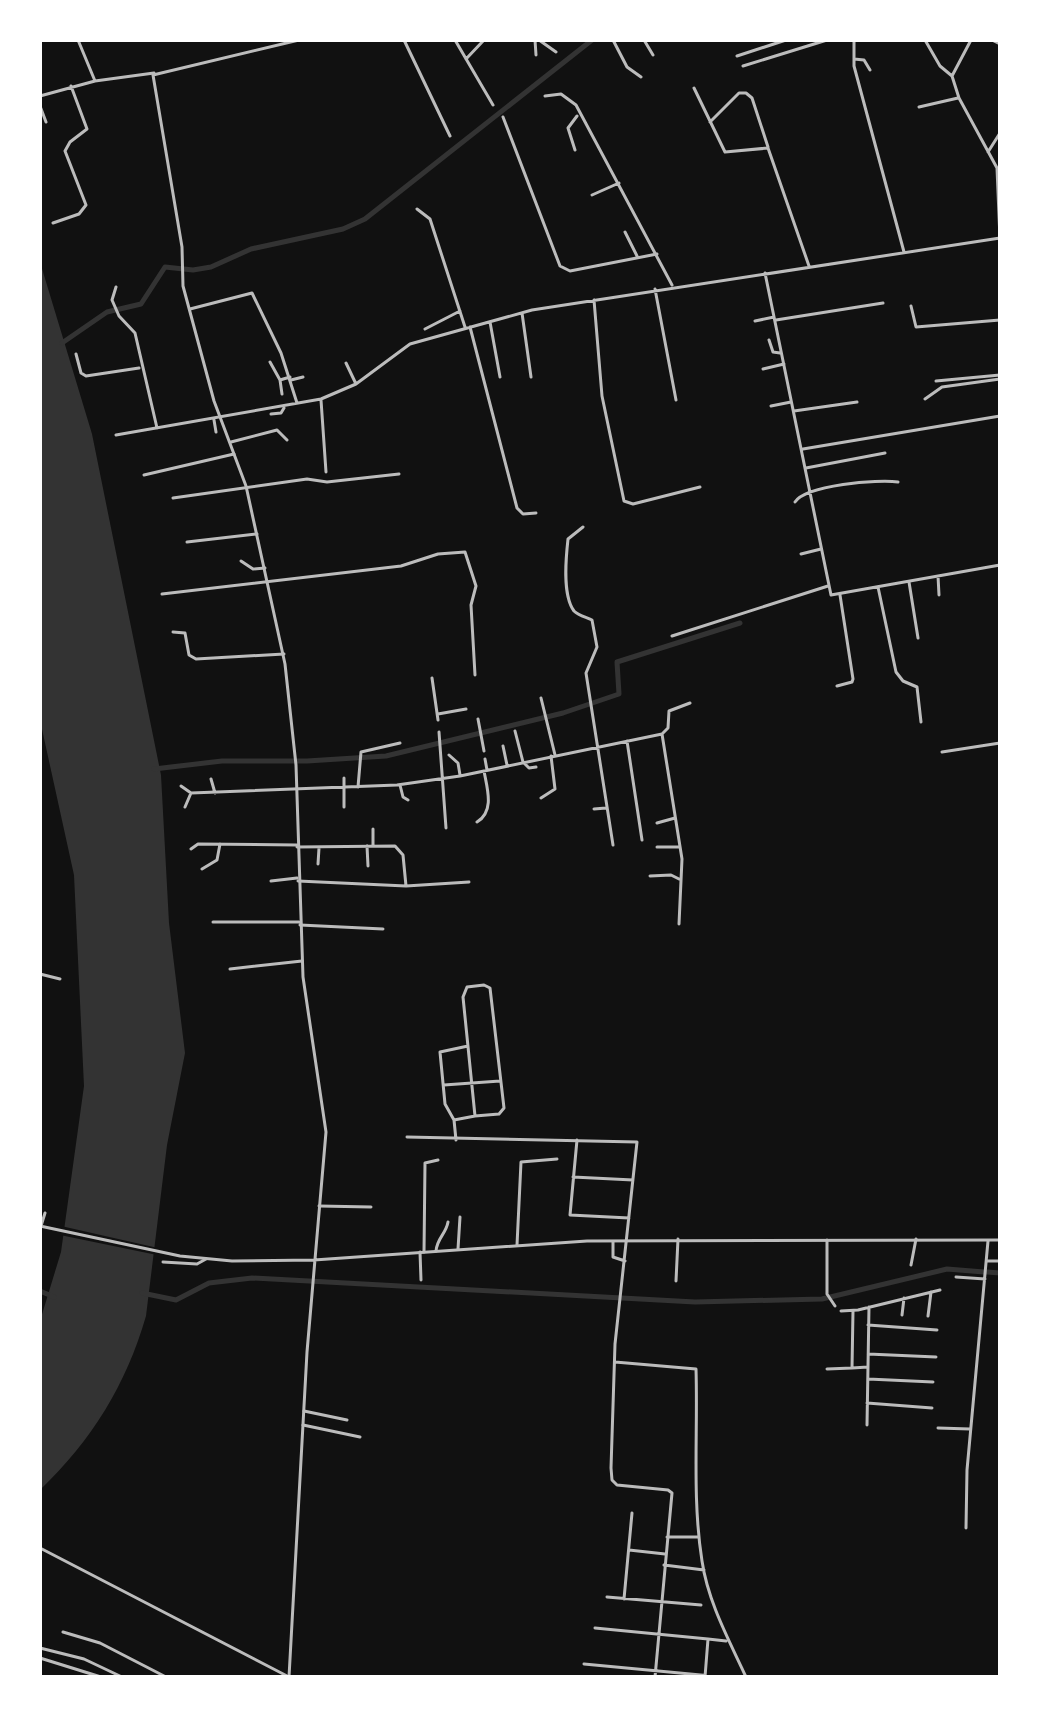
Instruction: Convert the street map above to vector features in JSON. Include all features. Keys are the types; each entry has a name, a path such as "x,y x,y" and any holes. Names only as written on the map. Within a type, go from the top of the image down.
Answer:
{"street":[{"path":"78,40 95,81"},
{"path":"40,96 95,81 245,56 299,40"},
{"path":"404,40 450,136"},
{"path":"455,40 493,105"},
{"path":"466,59 484,40"},
{"path":"536,55 537,40 556,52"},
{"path":"613,40 629,69 641,77"},
{"path":"644,40 653,55"},
{"path":"737,56 786,40"},
{"path":"743,66 827,40"},
{"path":"854,40 854,59 904,252"},
{"path":"116,435 321,399 356,384 401,349 522,313 672,286 1000,238 999,174 959,98 952,76 940,66 925,40"},
{"path":"952,76 971,40"},
{"path":"992,40 1000,44"},
{"path":"854,59 864,60 870,70"},
{"path":"40,1548 289,1677 325,1122 302,961 296,765 284,654 268,580 246,486 220,418 181,270 154,73"},
{"path":"53,223 79,214 86,205 65,151 70,142 87,129 71,86"},
{"path":"694,88 725,152 768,148"},
{"path":"545,96 553,93 566,97 579,115 619,183 672,286"},
{"path":"710,122 739,93 746,93 752,98 809,266"},
{"path":"919,107 959,98"},
{"path":"40,106 46,122"},
{"path":"575,150 568,128 579,115"},
{"path":"503,117 560,266 570,271 657,254"},
{"path":"988,152 1000,133"},
{"path":"592,195 619,183"},
{"path":"417,209 430,219 467,327 517,508 523,514 536,513"},
{"path":"625,232 637,256"},
{"path":"765,273 831,593 840,595 1000,565"},
{"path":"116,287 112,300 119,316 134,330 157,428"},
{"path":"655,289 676,400"},
{"path":"190,309 252,293 290,378 297,404"},
{"path":"594,300 602,396 624,501 629,505 700,487"},
{"path":"755,321 883,303"},
{"path":"911,306 916,327 1000,320"},
{"path":"425,329 460,311"},
{"path":"522,313 531,377"},
{"path":"489,321 500,377"},
{"path":"769,340 773,352 781,353"},
{"path":"76,354 81,373 86,376 141,368"},
{"path":"270,362 280,380 282,394"},
{"path":"346,363 356,384"},
{"path":"763,369 784,364"},
{"path":"280,380 303,377"},
{"path":"936,381 1000,377"},
{"path":"925,399 942,387 1000,377"},
{"path":"321,399 326,472"},
{"path":"771,406 792,402"},
{"path":"794,411 857,402"},
{"path":"271,414 281,413 285,407"},
{"path":"802,450 1000,416"},
{"path":"214,420 216,432"},
{"path":"231,442 277,430 287,440"},
{"path":"805,468 885,453"},
{"path":"144,475 235,454"},
{"path":"173,498 246,486 399,474"},
{"path":"795,502 810,491 875,481 898,482"},
{"path":"583,527 568,539 566,570 572,606 580,615 592,620 598,641 586,670 613,845"},
{"path":"187,542 257,534"},
{"path":"801,554 822,548"},
{"path":"162,594 401,566 438,554 465,552 476,586 471,605 475,675"},
{"path":"241,561 253,569 265,568"},
{"path":"938,576 939,595"},
{"path":"909,581 918,638"},
{"path":"672,636 828,586"},
{"path":"878,587 896,672 903,681 917,687 921,722"},
{"path":"837,686 853,679 840,595"},
{"path":"173,632 185,633 189,655 196,659 284,654"},
{"path":"432,678 437,717 466,709"},
{"path":"541,698 553,755 555,789 541,798"},
{"path":"181,786 191,793 296,791 400,785 443,779 662,734 668,728 669,711 690,703"},
{"path":"478,719 484,751"},
{"path":"515,731 523,762 529,768 536,767"},
{"path":"439,734 446,828"},
{"path":"662,734 680,847 679,924"},
{"path":"627,741 642,840"},
{"path":"358,787 360,757 369,748 400,743"},
{"path":"942,752 1000,743"},
{"path":"503,746 507,765"},
{"path":"449,755 458,763 460,776"},
{"path":"477,822 486,816 489,804 485,759"},
{"path":"344,778 344,807"},
{"path":"211,779 215,793"},
{"path":"400,785 403,797 408,800"},
{"path":"185,807 191,793"},
{"path":"594,809 608,808"},
{"path":"657,823 675,818"},
{"path":"373,829 373,846"},
{"path":"191,849 198,844 395,846 401,850 406,886"},
{"path":"202,869 217,860 220,844"},
{"path":"367,846 368,866"},
{"path":"318,864 319,847"},
{"path":"657,847 680,847"},
{"path":"650,876 671,875 679,879"},
{"path":"271,881 406,886 469,882"},
{"path":"213,922 383,929"},
{"path":"230,969 302,961"},
{"path":"40,974 60,979"},
{"path":"454,1120 503,1111 490,988 484,985 464,989 475,1116"},
{"path":"457,1140 454,1120 447,1113 441,1051 468,1046"},
{"path":"444,1085 500,1081"},
{"path":"407,1137 637,1142 615,1362 612,1480 627,1487 670,1490 655,1677"},
{"path":"577,1140 572,1216 629,1218"},
{"path":"517,1245 521,1162 557,1159"},
{"path":"421,1280 425,1163 438,1160"},
{"path":"573,1177 633,1180"},
{"path":"319,1206 371,1207"},
{"path":"45,1213 41,1226 207,1259 314,1260 613,1240 1000,1240"},
{"path":"458,1249 460,1217"},
{"path":"436,1251 437,1241 446,1232 448,1222"},
{"path":"676,1281 678,1239"},
{"path":"911,1265 916,1239"},
{"path":"966,1528 971,1429 988,1239"},
{"path":"613,1240 613,1257 625,1261"},
{"path":"827,1240 827,1296 835,1306"},
{"path":"163,1262 197,1264 207,1259"},
{"path":"987,1261 1000,1261"},
{"path":"956,1277 985,1279"},
{"path":"841,1311 853,1311 940,1290"},
{"path":"928,1316 931,1292"},
{"path":"902,1315 904,1298"},
{"path":"867,1425 869,1307"},
{"path":"852,1368 853,1311"},
{"path":"868,1325 937,1330"},
{"path":"868,1354 936,1357"},
{"path":"615,1362 696,1369 699,1537 704,1570 716,1610 746,1677"},
{"path":"827,1369 868,1367"},
{"path":"868,1379 933,1382"},
{"path":"867,1403 932,1408"},
{"path":"304,1411 347,1420"},
{"path":"303,1425 360,1437"},
{"path":"938,1428 971,1429"},
{"path":"624,1599 632,1513"},
{"path":"667,1537 699,1537"},
{"path":"629,1550 665,1554"},
{"path":"664,1565 704,1570"},
{"path":"607,1597 701,1605"},
{"path":"595,1628 726,1641"},
{"path":"63,1632 100,1643 166,1677"},
{"path":"705,1676 708,1639"},
{"path":"40,1648 84,1659 122,1677"},
{"path":"40,1658 101,1677"},
{"path":"584,1664 722,1677"}],"shaded area":[{"path":"40,262 92,434 161,775 169,923 185,1053 167,1145 146,1316 138,1341 105,1410 76,1451 40,1490 40,1321 61,1252 84,1086 74,875 40,720"}],"pier":[{"path":"61,1226 158,1248 157,1255 60,1235"}],"waterway":[{"path":"62,343 107,312 141,304 165,267 193,270 211,267 251,249 343,229 365,219 592,40"},
{"path":"154,769 222,761 307,761 386,756 563,713 619,694 617,662 740,623"},
{"path":"142,1293 176,1300 209,1283 252,1278 695,1302 822,1299 947,1269 984,1272"},
{"path":"987,1272 1000,1273"},
{"path":"40,1291 54,1297"}]}
